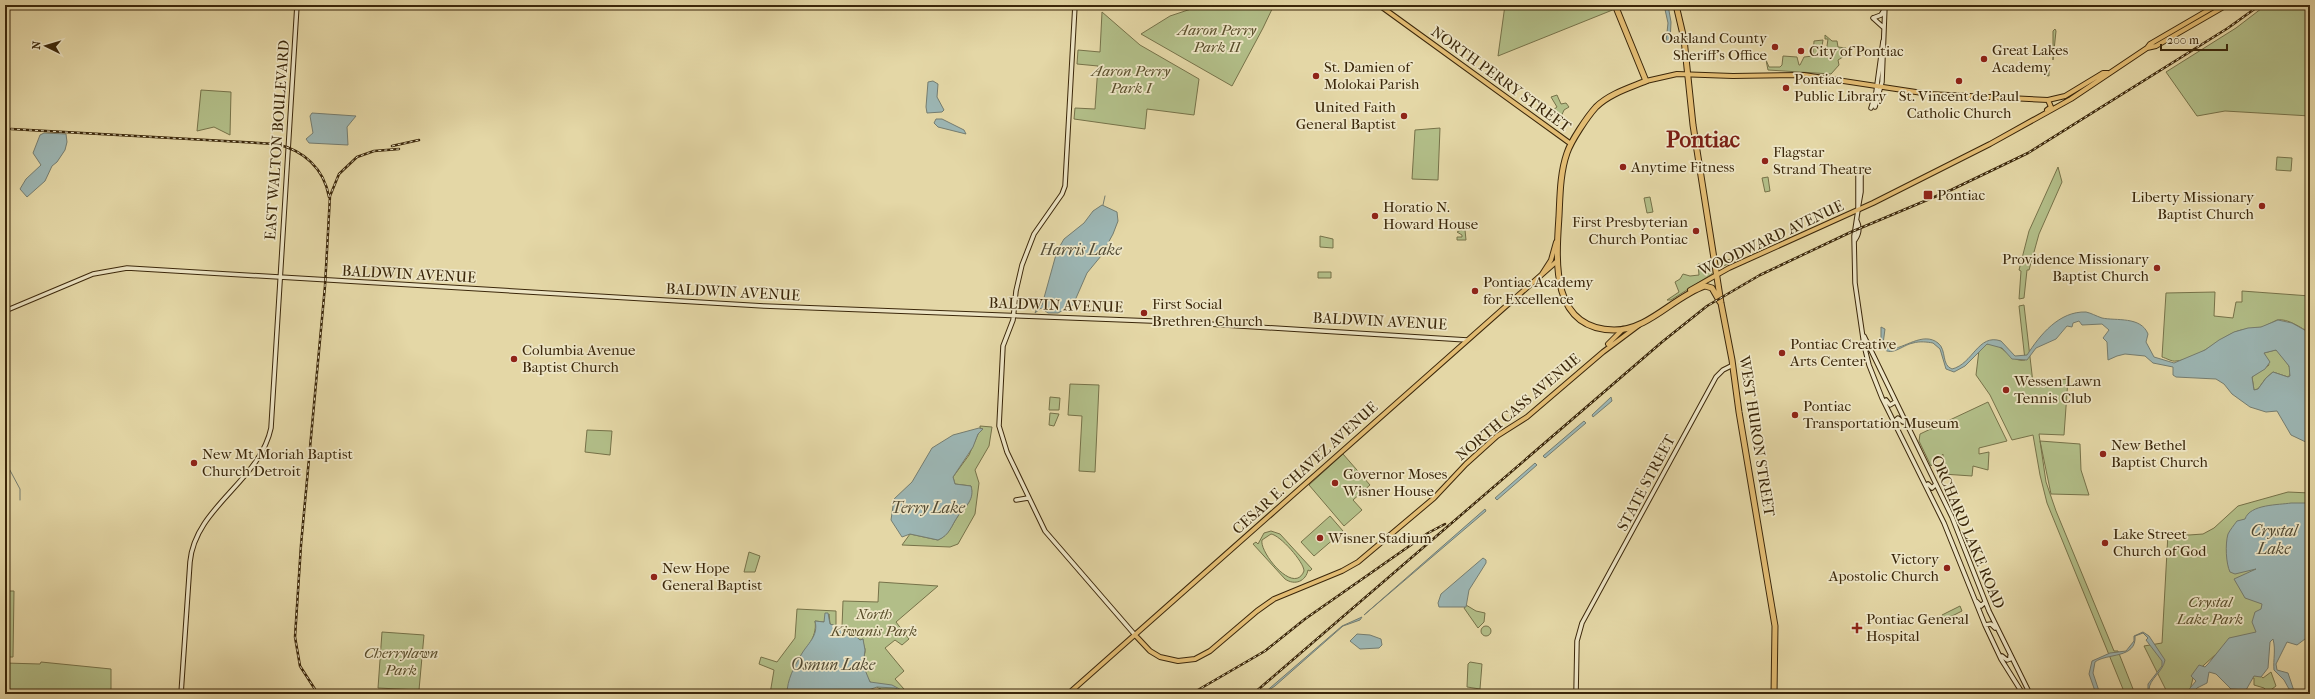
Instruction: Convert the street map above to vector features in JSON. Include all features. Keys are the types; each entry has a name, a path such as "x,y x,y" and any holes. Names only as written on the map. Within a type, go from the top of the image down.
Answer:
{"highway":[{"path":"1615,5 1646,81"},
{"name":"WEST HURON STREET","path":"1676,5 1684,39 1693,125 1776,636 1774,694"},
{"name":"WOODWARD AVENUE","path":"1646,81 1618,92 1603,101 1595,108 1571,144 1563,168 1558,234 1557,276 1560,291 1572,311 1583,321 1610,330 1623,329 1642,324 1683,296"},
{"path":"1683,296 1707,286 1714,289 1721,303"}],"main road":[{"name":"EAST WALTON BOULEVARD","path":"181,694 190,562 193,546 204,524 258,459 270,432 297,5"},
{"path":"1075,5 1064,186 1062,194 1039,226 1027,249 1017,286 1014,315 1003,346 999,423 1004,447 1048,536 1135,635"},
{"name":"NORTH PERRY STREET","path":"1379,5 1571,144"},
{"path":"2206,17 2205,14 2218,5"},
{"name":"WOODWARD AVENUE","path":"1646,81 1665,75 1687,74 1733,76 1804,75 1929,94 2048,100 2065,96 2104,73 2108,73 2147,48 2155,41 2218,5"},
{"name":"WOODWARD AVENUE","path":"2147,48 2152,48 2227,5"},
{"path":"1884,28 1880,22 1873,18 1880,15 1885,7"},
{"path":"1873,107 1882,78 1885,7"},
{"path":"1879,86 1878,66 1883,41"},
{"path":"1878,66 1879,76 1882,78"},
{"name":"WOODWARD AVENUE","path":"1683,296 1717,274 1858,210 2032,121 2106,77 2108,73"},
{"path":"2032,121 2051,107 2048,100"},
{"name":"ORCHARD LAKE ROAD","path":"1859,172 1861,198 1855,226 1856,240 1854,283 1869,365 1894,422 1944,523 1985,626 2023,694"},
{"path":"1542,274 1553,256 1558,234"},
{"name":"CESAR E. CHAVEZ AVENUE","path":"1068,694 1557,261"},
{"name":"BALDWIN AVENUE","path":"5,311 86,277 119,268 152,268 777,306 1177,322 1468,340"},
{"name":"NORTH CASS AVENUE","path":"1135,635 1150,651 1160,656 1178,661 1194,659 1210,651 1257,611 1274,599 1355,564 1434,498 1466,464 1497,436 1527,417 1603,352 1642,324"},
{"path":"1603,352 1623,329"},
{"name":"ORCHARD LAKE ROAD","path":"1863,336 1936,484 1962,543 1985,602 2010,656 2030,694"},
{"name":"STATE STREET","path":"1576,694 1578,641 1585,619 1716,377 1723,370 1733,365"},
{"path":"1869,365 1875,367 1887,390 1890,391"},
{"path":"1874,377 1888,404 1891,405 1895,402"},
{"path":"1894,422 1896,418 1901,419 1911,434"},
{"path":"1914,461 1929,487 1933,488 1936,484"},
{"path":"1016,500 1028,498"},
{"path":"1944,523 1946,520 1950,520 1962,543"},
{"path":"1965,577 1977,604 1983,606 1985,602"},
{"path":"1985,626 1990,624 1994,627 2007,649"},
{"path":"1994,644 1997,646 2004,659 2009,660 2010,656"}],"green space":[{"name":"Aaron Perry Park II","path":"1203,5 1274,5 1232,86 1141,34 1170,16"},
{"path":"1505,5 1613,5 1615,9 1498,56"},
{"path":"2266,5 2310,5 2310,116 2225,111 2197,116 2166,72 2236,28"},
{"name":"Aaron Perry Park I","path":"1102,12 1140,45 1199,79 1194,115 1147,109 1145,129 1074,119 1075,108 1095,109 1098,66 1077,64 1078,50 1100,52"},
{"path":"2055,29 2056,31 2053,60 2053,31"},
{"path":"1825,35 1832,41 1837,41 1838,47 1846,48 1846,55 1838,60 1839,65 1831,74 1768,70 1766,60 1769,67 1780,67 1782,65 1783,56 1797,57 1800,65 1804,57 1813,56 1814,41 1823,40 1821,52 1826,53 1828,39 1825,39"},
{"path":"2044,64 2049,65 2049,76 2043,75"},
{"path":"201,90 231,92 230,135 214,127 197,131"},
{"path":"1557,95 1561,104 1566,103 1569,107 1564,110 1561,117 1553,110 1557,107 1551,97"},
{"path":"1440,128 1438,180 1412,179 1415,130"},
{"path":"2277,157 2292,158 2291,171 2276,170"},
{"path":"2058,167 2062,182 2039,234 2029,270 2027,270 2024,298 2019,299 2021,271 2019,270 2029,231"},
{"path":"1768,177 1770,191 1765,192 1762,178"},
{"path":"1650,197 1653,212 1647,213 1644,198"},
{"path":"1463,229 1465,230 1466,240 1457,240 1457,237 1462,237 1462,235 1457,232"},
{"path":"1320,236 1333,239 1333,248 1320,247"},
{"path":"1737,258 1737,260 1721,267 1720,261"},
{"path":"1711,261 1712,274 1671,300 1667,300 1679,292 1675,282 1680,279 1683,274 1690,276 1699,275 1698,264"},
{"path":"1318,272 1331,272 1331,278 1318,278"},
{"path":"2242,291 2310,296 2310,333 2286,320 2277,320 2263,327 2237,331 2226,336 2198,354 2183,360 2173,361 2162,357 2166,293 2215,292 2214,316 2233,318 2236,302 2242,302"},
{"path":"2024,305 2033,383 2068,379 2064,435 2039,434 2046,482 2056,511 2114,651 2118,651 2135,694 2125,694 2047,503 2040,475 2033,435 2012,440 1990,395 1976,375 1979,350 1987,344 1998,346 2010,356 2019,360 2025,360 2019,306"},
{"path":"2275,350 2279,351 2288,364 2290,374 2288,377 2273,372 2266,378 2258,389 2254,390 2252,377 2269,365 2264,353"},
{"path":"1070,384 1099,385 1095,472 1079,471 1082,416 1068,415"},
{"path":"1050,397 1060,398 1059,410 1049,410"},
{"path":"1988,402 2007,441 1979,448 1979,454 1989,452 1988,470 1973,466 1972,476 1943,474 1943,454 1931,466 1919,441 1920,434"},
{"path":"1050,413 1059,414 1054,426 1049,425"},
{"path":"980,426 992,427 989,446 975,470 979,483 975,514 958,544 950,547 902,545 910,534 938,540 942,538 966,506 972,491 971,486 955,484 953,477 969,455 978,434 983,429 980,428"},
{"path":"587,430 612,431 610,455 585,452"},
{"path":"2040,441 2080,444 2081,470 2089,495 2051,494"},
{"path":"1343,454 1370,485 1353,500 1362,510 1344,526 1309,485"},
{"name":"Crystal Lake Park","path":"2288,492 2310,493 2310,504 2259,567 2267,601 2254,670 2263,678 2271,672 2276,686 2268,692 2264,688 2254,685 2254,678 2235,676 2235,656 2215,655 2194,674 2189,694 2168,694 2144,646 2162,643 2168,533 2189,535 2203,534 2214,528 2238,506"},
{"name":"Wisner Stadium","path":"1330,516 1343,531 1314,556 1301,542"},
{"path":"1271,531 1280,534 1312,569 1310,571 1308,570 1307,574 1302,580 1293,582 1285,579 1253,544 1256,542 1258,544 1264,533","holes":["1271,534 1280,539 1296,556 1303,567 1304,571 1299,577 1293,578 1286,575 1271,562 1263,546 1262,540"]},
{"path":"749,552 760,556 755,572 744,572"},
{"name":"North Kiwanis Park","path":"879,582 938,586 896,622 909,639 902,645 895,640 885,648 904,671 895,679 904,689 898,694 889,691 888,694 881,694 881,689 876,687 868,679 864,669 865,650 863,639 860,640 842,627 843,601 878,602"},
{"path":"5,591 14,591 13,657 5,657"},
{"path":"1466,605 1476,611 1485,613 1484,622 1478,628 1464,608"},
{"path":"1960,606 1962,611 1944,620 1942,615"},
{"name":"North Kiwanis Park","path":"797,609 836,611 836,626 830,624 829,614 824,622 815,621 812,639 797,665 794,665 793,694 770,694 774,670 759,664 761,657 777,662 795,638"},
{"path":"1484,626 1488,626 1490,627 1490,635 1484,636 1481,633 1481,629"},
{"name":"Cherrylawn Park","path":"382,632 424,635 419,690 378,688"},
{"path":"41,662 111,669 111,694 5,694 5,663 40,664"},
{"path":"1470,662 1482,664 1480,689 1467,687 1468,664"}],"water":[{"path":"1664,5 1668,5 1671,22 1670,43 1666,42 1668,23"},
{"path":"933,81 938,84 937,97 944,110 942,112 927,113 928,82"},
{"path":"312,113 356,116 347,127 348,145 309,143 306,139 313,133 310,116"},
{"path":"936,119 942,119 964,130 966,134 938,127 934,123"},
{"path":"44,133 66,134 67,142 65,150 57,162 52,166 45,181 27,197 20,189 26,179 41,165 33,153 40,135"},
{"name":"Harris Lake","path":"1102,205 1117,212 1118,221 1101,256 1087,273 1073,305 1058,313 1048,313 1041,308 1035,313 1037,308 1042,305 1057,251 1064,239 1084,223 1093,211"},
{"path":"2086,312 2102,318 2128,320 2140,324 2145,328 2148,334 2146,342 2154,357 2174,363 2205,350 2234,332 2248,328 2261,327 2278,320 2292,323 2310,333 2310,444 2291,435 2277,411 2266,412 2250,407 2232,394 2224,384 2216,379 2176,377 2173,375 2173,367 2153,363 2145,356 2125,354 2108,360 2107,342 2103,338 2109,330 2102,324 2082,325 2079,321 2073,323 2072,327 2067,326 2056,339 2036,348 2027,360 2012,359 2002,348 1987,344 1965,366 1954,372 1946,369 1940,349 1933,343 1916,342 1892,351 1885,350 1881,346 1881,327 1885,329 1883,344 1890,349 1920,340 1932,340 1941,346 1946,364 1952,369 1959,366 1987,341 2001,341 2015,356 2027,355 2044,332 2051,326 2067,315","holes":["2276,350 2289,366 2290,376 2288,377 2273,372 2266,378 2258,389 2254,390 2252,377 2265,369 2270,362 2264,353"]},
{"path":"1611,397 1612,401 1593,417 1592,415"},
{"path":"1584,421 1586,423 1545,458 1543,456"},
{"name":"Terry Lake","path":"979,428 983,429 978,434 973,447 953,477 955,484 971,486 972,495 967,506 958,516 945,536 938,540 910,534 902,537 891,520 894,499 912,482 932,448 953,435"},
{"path":"1535,463 1537,465 1497,500 1495,498"},
{"name":"Crystal Lake","path":"2291,503 2310,503 2310,639 2305,639 2297,645 2287,642 2276,664 2277,670 2288,673 2294,691 2289,689 2284,680 2274,670 2273,639 2270,642 2268,668 2261,677 2254,676 2246,690 2231,689 2216,674 2209,672 2207,683 2197,688 2192,694 2185,694 2196,681 2191,676 2199,665 2205,667 2229,638 2256,632 2252,622 2255,612 2261,609 2262,604 2245,598 2234,579 2256,569 2235,574 2230,572 2226,554 2226,543 2229,532 2237,521 2245,519 2253,510 2265,506"},
{"path":"1485,509 1486,511 1364,615"},
{"path":"1483,558 1486,560 1486,563 1469,590 1466,607 1439,607 1438,603 1441,594"},
{"name":"Osmun Lake","path":"825,613 828,613 830,624 849,630 860,640 863,639 865,650 863,665 870,682 892,685 909,694 895,688 877,687 857,694 787,694 788,684 793,669 814,635 816,626 815,621 824,622"},
{"path":"1362,617 1360,620 1343,626 1275,686 1263,694 1342,626"},
{"path":"2143,632 2149,636 2165,660 2162,668 2151,682 2149,690 2163,692 2169,690 2179,694 2152,694 2148,692 2148,684 2162,666 2162,661 2146,640 2148,638 2143,633 2135,636 2134,643 2126,652 2106,657 2095,662 2093,673 2100,694 2096,694 2089,674 2092,661 2110,653 2126,651 2134,641 2134,636"},
{"path":"1357,634 1370,635 1381,639 1382,645 1379,648 1360,649 1350,641"}],"waterway":[{"path":"1103,205 1105,196"},
{"path":"5,461 20,489 20,500"}],"railway":[{"path":"1253,694 1662,342 1707,306 1760,275 1851,232 1951,190 2028,153 2228,28 2260,5"},
{"path":"11,129 276,144 295,151 311,162 322,177 329,197"},
{"path":"392,146 419,140"},
{"path":"318,694 300,666 295,637 301,545 325,286 330,196 339,174 357,157 374,151 399,149"},
{"path":"1191,694 1265,651 1305,619 1428,533 1445,524"}],"place":[{"name":"Oakland County Sheriff's Office","path":"1775,47"},
{"name":"City of Pontiac","path":"1801,51"},
{"name":"Great Lakes Academy","path":"1984,59"},
{"name":"St. Damien of Molokai Parish","path":"1316,76"},
{"name":"St. Vincent de Paul Catholic Church","path":"1959,81"},
{"name":"Pontiac Public Library","path":"1786,88"},
{"name":"United Faith General Baptist","path":"1404,116"},
{"name":"Flagstar Strand Theatre","path":"1765,161"},
{"name":"Anytime Fitness","path":"1623,167"},
{"name":"Pontiac","path":"1928,195"},
{"name":"Liberty Missionary Baptist Church","path":"2262,206"},
{"name":"Horatio N. Howard House","path":"1375,216"},
{"name":"First Presbyterian Church Pontiac","path":"1696,231"},
{"name":"Providence Missionary Baptist Church","path":"2157,268"},
{"name":"Pontiac Academy for Excellence","path":"1475,291"},
{"name":"First Social Brethren Church","path":"1144,313"},
{"name":"Pontiac Creative Arts Center","path":"1782,353"},
{"name":"Columbia Avenue Baptist Church","path":"514,359"},
{"name":"Wessen Lawn Tennis Club","path":"2006,390"},
{"name":"Pontiac Transportation Museum","path":"1795,415"},
{"name":"New Bethel Baptist Church","path":"2103,454"},
{"name":"New Mt Moriah Baptist Church Detroit","path":"194,463"},
{"name":"Governor Moses Wisner House","path":"1335,483"},
{"name":"Wisner Stadium","path":"1320,538"},
{"name":"Lake Street Church of God","path":"2105,543"},
{"name":"Victory Apostolic Church","path":"1947,568"},
{"name":"New Hope General Baptist","path":"654,577"},
{"name":"Pontiac General Hospital","path":"1857,628"}],"district":[{"name":"Pontiac","path":"1703,139"}]}
